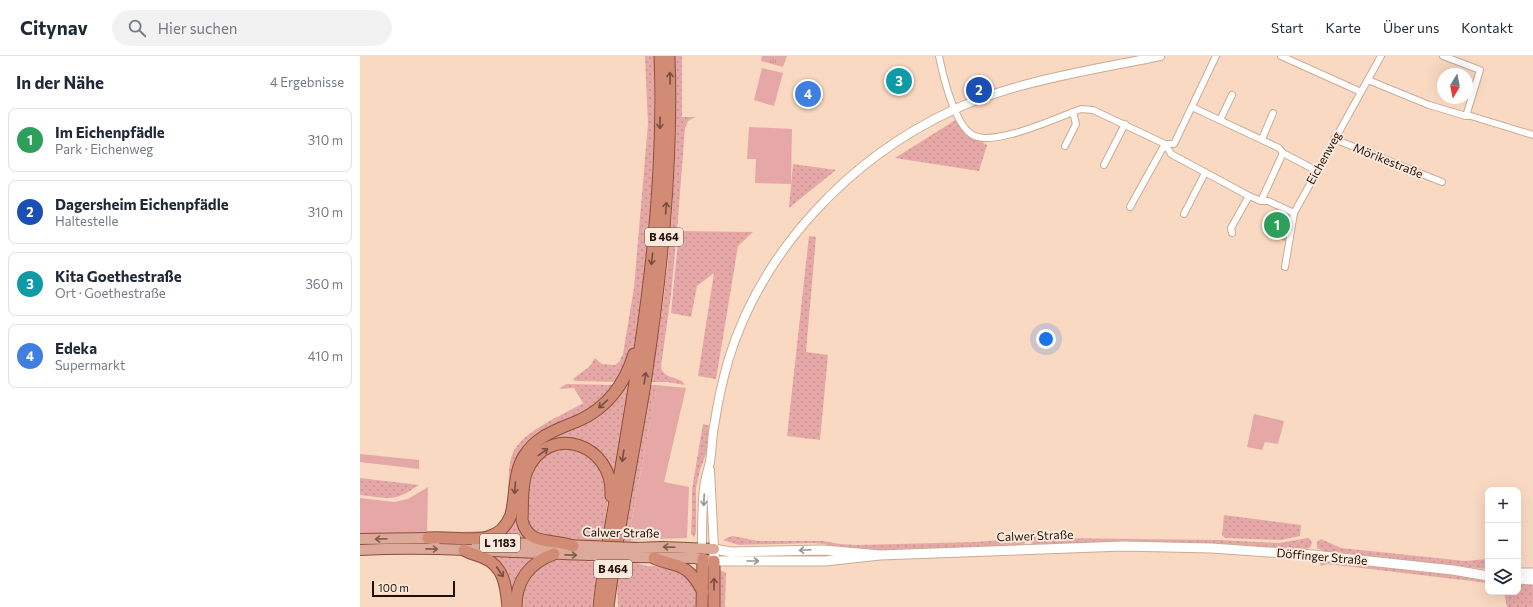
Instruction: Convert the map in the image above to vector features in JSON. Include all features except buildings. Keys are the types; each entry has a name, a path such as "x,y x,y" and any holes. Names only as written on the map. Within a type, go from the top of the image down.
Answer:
{"highway":[{"name":"B 464","path":"599,607 645,321 652,261 658,192 660,56"},
{"name":"B 464","path":"608,607 644,384 661,266 669,163 669,56"},
{"path":"428,538 486,538 500,532 509,521 511,515 517,472 524,456 533,445 545,435 589,415 606,402 615,392 630,366 638,334 645,321"},
{"path":"573,546 564,542 535,538 526,531 523,525 522,520 526,476 531,464 542,451 559,444 576,444 588,448 597,456 607,469 610,477 612,486 612,520"},
{"path":"615,607 614,593 622,540 620,532"},
{"path":"464,550 470,554 487,559 501,573 505,581 508,607"},
{"path":"516,607 517,593 524,576 532,566 541,559 554,554"},
{"path":"702,554 702,607"},
{"path":"654,558 662,562 678,566 688,572 698,583 703,592"},
{"path":"714,562 714,607"},
{"path":"594,607 595,597 601,589"}],"main road":[{"name":"Calwer Straße","path":"360,539 428,538 437,540 573,546 589,551"},
{"name":"Calwer Straße","path":"634,553 662,546 702,554 714,562 825,561 880,555 1123,546 1190,548"},
{"name":"Döffinger Straße","path":"1190,548 1314,555 1453,570 1485,575"},
{"name":"Calwer Straße","path":"360,550 464,550 554,554 589,551 634,553 654,558 702,554 714,549 738,552 817,550 880,555"},
{"path":"714,549 714,562"},
{"name":"Döffinger Straße","path":"1453,570 1485,571"},
{"path":"1521,573 1533,573"},
{"path":"1521,579 1533,580"}],"street":[{"path":"939,56 954,109 961,123 970,134 990,139 1004,137 1086,108 1125,124 1165,144 1174,144 1216,56"},
{"path":"702,554 704,487 710,462 714,422 722,386 735,342 751,305 777,260 809,218 827,198 889,147 928,122 954,109 1034,83 1160,56"},
{"path":"1281,56 1361,92"},
{"name":"Eichenweg","path":"1285,267 1294,213 1381,56"},
{"path":"1443,56 1480,70 1466,116"},
{"path":"1368,80 1429,105 1466,116 1472,116 1533,135"},
{"path":"1220,120 1232,95"},
{"path":"1192,107 1262,139 1279,148 1283,153 1317,171"},
{"path":"1065,146 1076,124 1074,112"},
{"path":"1262,139 1273,113"},
{"path":"1104,165 1125,124"},
{"name":"Mörikestraße","path":"1334,139 1442,182"},
{"path":"1165,144 1171,154 1204,173 1250,196 1268,201 1294,213"},
{"path":"1130,207 1165,144"},
{"path":"1261,200 1283,153"},
{"path":"1184,214 1204,173"},
{"path":"1232,233 1231,228 1250,196"},
{"path":"710,462 714,549"}],"green space":[{"path":"645,56 654,56 654,164 646,258 636,336 631,357 620,382 575,381 573,379 590,366 595,358 602,364 615,365 619,362 623,354 634,288 648,124"},
{"path":"675,56 682,56 682,117 695,117 688,121 685,128 671,295 661,366 666,375 682,381 685,385 667,382 650,382 663,301 672,219 676,97"},
{"path":"762,56 787,56 783,67 761,61"},
{"path":"762,68 783,73 774,106 754,100"},
{"path":"957,119 969,134 987,145 979,171 895,158"},
{"path":"749,127 792,129 791,184 755,183 756,159 747,159"},
{"path":"793,164 836,170 789,208"},
{"path":"1273,212 1288,219 1285,241 1264,231"},
{"path":"679,231 753,232 738,246 716,379 698,376 714,273 697,286 691,317 671,313"},
{"path":"809,236 816,237 806,352 828,355 820,440 787,436"},
{"path":"630,378 614,478 586,444 536,453 518,518 532,539 507,539 502,534 530,453"},
{"path":"566,384 618,385 594,409 542,434 507,517 486,536 361,535 485,531 498,524 506,509 510,463 517,446 533,431 583,403 574,388 559,389"},
{"path":"650,385 657,385 628,540 636,541 636,543 624,543"},
{"path":"657,385 686,388 664,482 689,487 687,538 628,540"},
{"path":"1254,414 1284,421 1278,444 1265,442 1262,450 1247,447"},
{"path":"703,424 711,426 706,454 700,470 696,488 696,532 694,537 691,534 692,489"},
{"path":"567,446 599,461 609,493 602,542 539,537 524,520 527,480 543,454"},
{"path":"360,454 419,460 419,469 360,462"},
{"path":"360,478 419,485 397,497 376,497 360,495"},
{"path":"428,487 427,532 360,536 360,498 394,502 408,499"},
{"path":"1224,515 1301,525 1300,536 1281,540 1225,538 1222,535"},
{"path":"1035,531 1049,537 1056,538 1220,540 1279,543 1308,538 1312,543 1310,548 1300,550 1184,544 1035,545 1031,543 1031,533"},
{"path":"1024,535 1025,543 1023,545 1016,546 861,551 814,543 739,545 723,540 733,536 758,541 823,541 858,545 975,542 1002,540"},
{"path":"1321,539 1341,548 1465,561 1485,559 1485,569 1324,551 1317,548 1317,542"},
{"path":"487,555 534,558 513,598"},
{"path":"557,559 598,562 592,607 520,607 521,598 530,576 541,566"},
{"path":"1324,560 1485,579 1485,583 1328,564 1321,566 1319,561"},
{"path":"633,562 647,566 675,567 696,585 699,607 618,607 617,587 621,563"},
{"path":"720,570 726,573 725,607 719,607"},
{"path":"1521,583 1533,584 1533,607 1507,607 1505,595 1521,595"}],"place":[{"name":"Kita Goethestraße","path":"899,81"},
{"name":"Dagersheim Eichenpfädle","path":"979,90"},
{"name":"Edeka","path":"808,94"},
{"name":"Im Eichenpfädle","path":"1277,225"}]}
